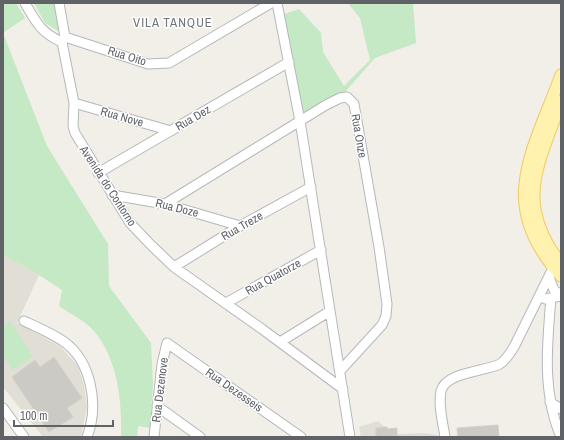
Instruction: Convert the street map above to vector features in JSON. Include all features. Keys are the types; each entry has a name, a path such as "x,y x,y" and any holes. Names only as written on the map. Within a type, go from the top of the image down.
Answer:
{"main road":[{"path":"556,269 535,216 533,200 541,140 561,75"},
{"path":"541,140 561,101"}],"street":[{"name":"Rua Oito","path":"25,3 42,30 48,36 64,39 148,64 169,63 271,3"},
{"name":"Avenida do Contorno","path":"58,3 74,103 73,126 75,134 130,223 174,267 226,303 343,389"},
{"path":"277,3 300,121 350,437"},
{"name":"Rua Dez","path":"98,173 289,62"},
{"name":"Rua Onze","path":"165,204 340,98 346,97 354,104 380,247 386,316 382,325 340,371"},
{"name":"Rua Nove","path":"74,103 171,131"},
{"name":"Rua Treze","path":"174,267 240,226 311,187"},
{"name":"Rua Doze","path":"112,195 165,204 240,226"},
{"name":"Rua Quatorze","path":"226,303 321,250"},
{"path":"556,269 554,290 561,295"},
{"path":"445,437 441,390 447,382 461,375 499,365 514,347 538,299 556,269"},
{"path":"538,299 551,298 561,295"},
{"path":"551,298 547,385 552,414 561,437"},
{"path":"280,342 330,311"},
{"path":"24,321 64,341 76,353 86,370 93,405 92,424 87,437"},
{"name":"Rua Dezenove","path":"154,437 162,364 167,343"},
{"name":"Rua Dezesseis","path":"167,343 301,437"},
{"path":"550,402 561,409"},
{"path":"157,406 200,437"},
{"path":"3,408 24,437"}],"shaded area":[{"path":"3,255 39,275 17,323 60,346 78,366 84,385 87,406 81,437 43,437 3,387"},
{"path":"378,421 387,429 397,428 397,434 425,433 441,437 361,437 359,427"}],"green space":[{"path":"3,3 16,3 25,18 3,33"},
{"path":"34,3 54,3 60,32 45,23"},
{"path":"348,3 413,3 416,43 375,58 345,92 311,111 306,113 302,112 284,14 299,9 321,33 323,52 344,86 370,60 360,18"},
{"path":"3,33 47,146 108,244 109,286 151,343 153,384 150,428 138,426 137,437 121,437 121,409 117,381 108,355 102,342 94,331 91,327 59,306 62,290 3,255"},
{"path":"10,321 33,357 12,370 3,355 3,326"}],"building":[{"path":"54,357 82,398 67,408 73,417 49,432 12,377 35,360 40,367"},
{"path":"498,425 499,437 458,437 457,428"},
{"path":"387,427 387,429 397,428 397,437 376,437 376,428"}],"district":[{"name":"VILA TANQUE","path":"173,22"}]}
